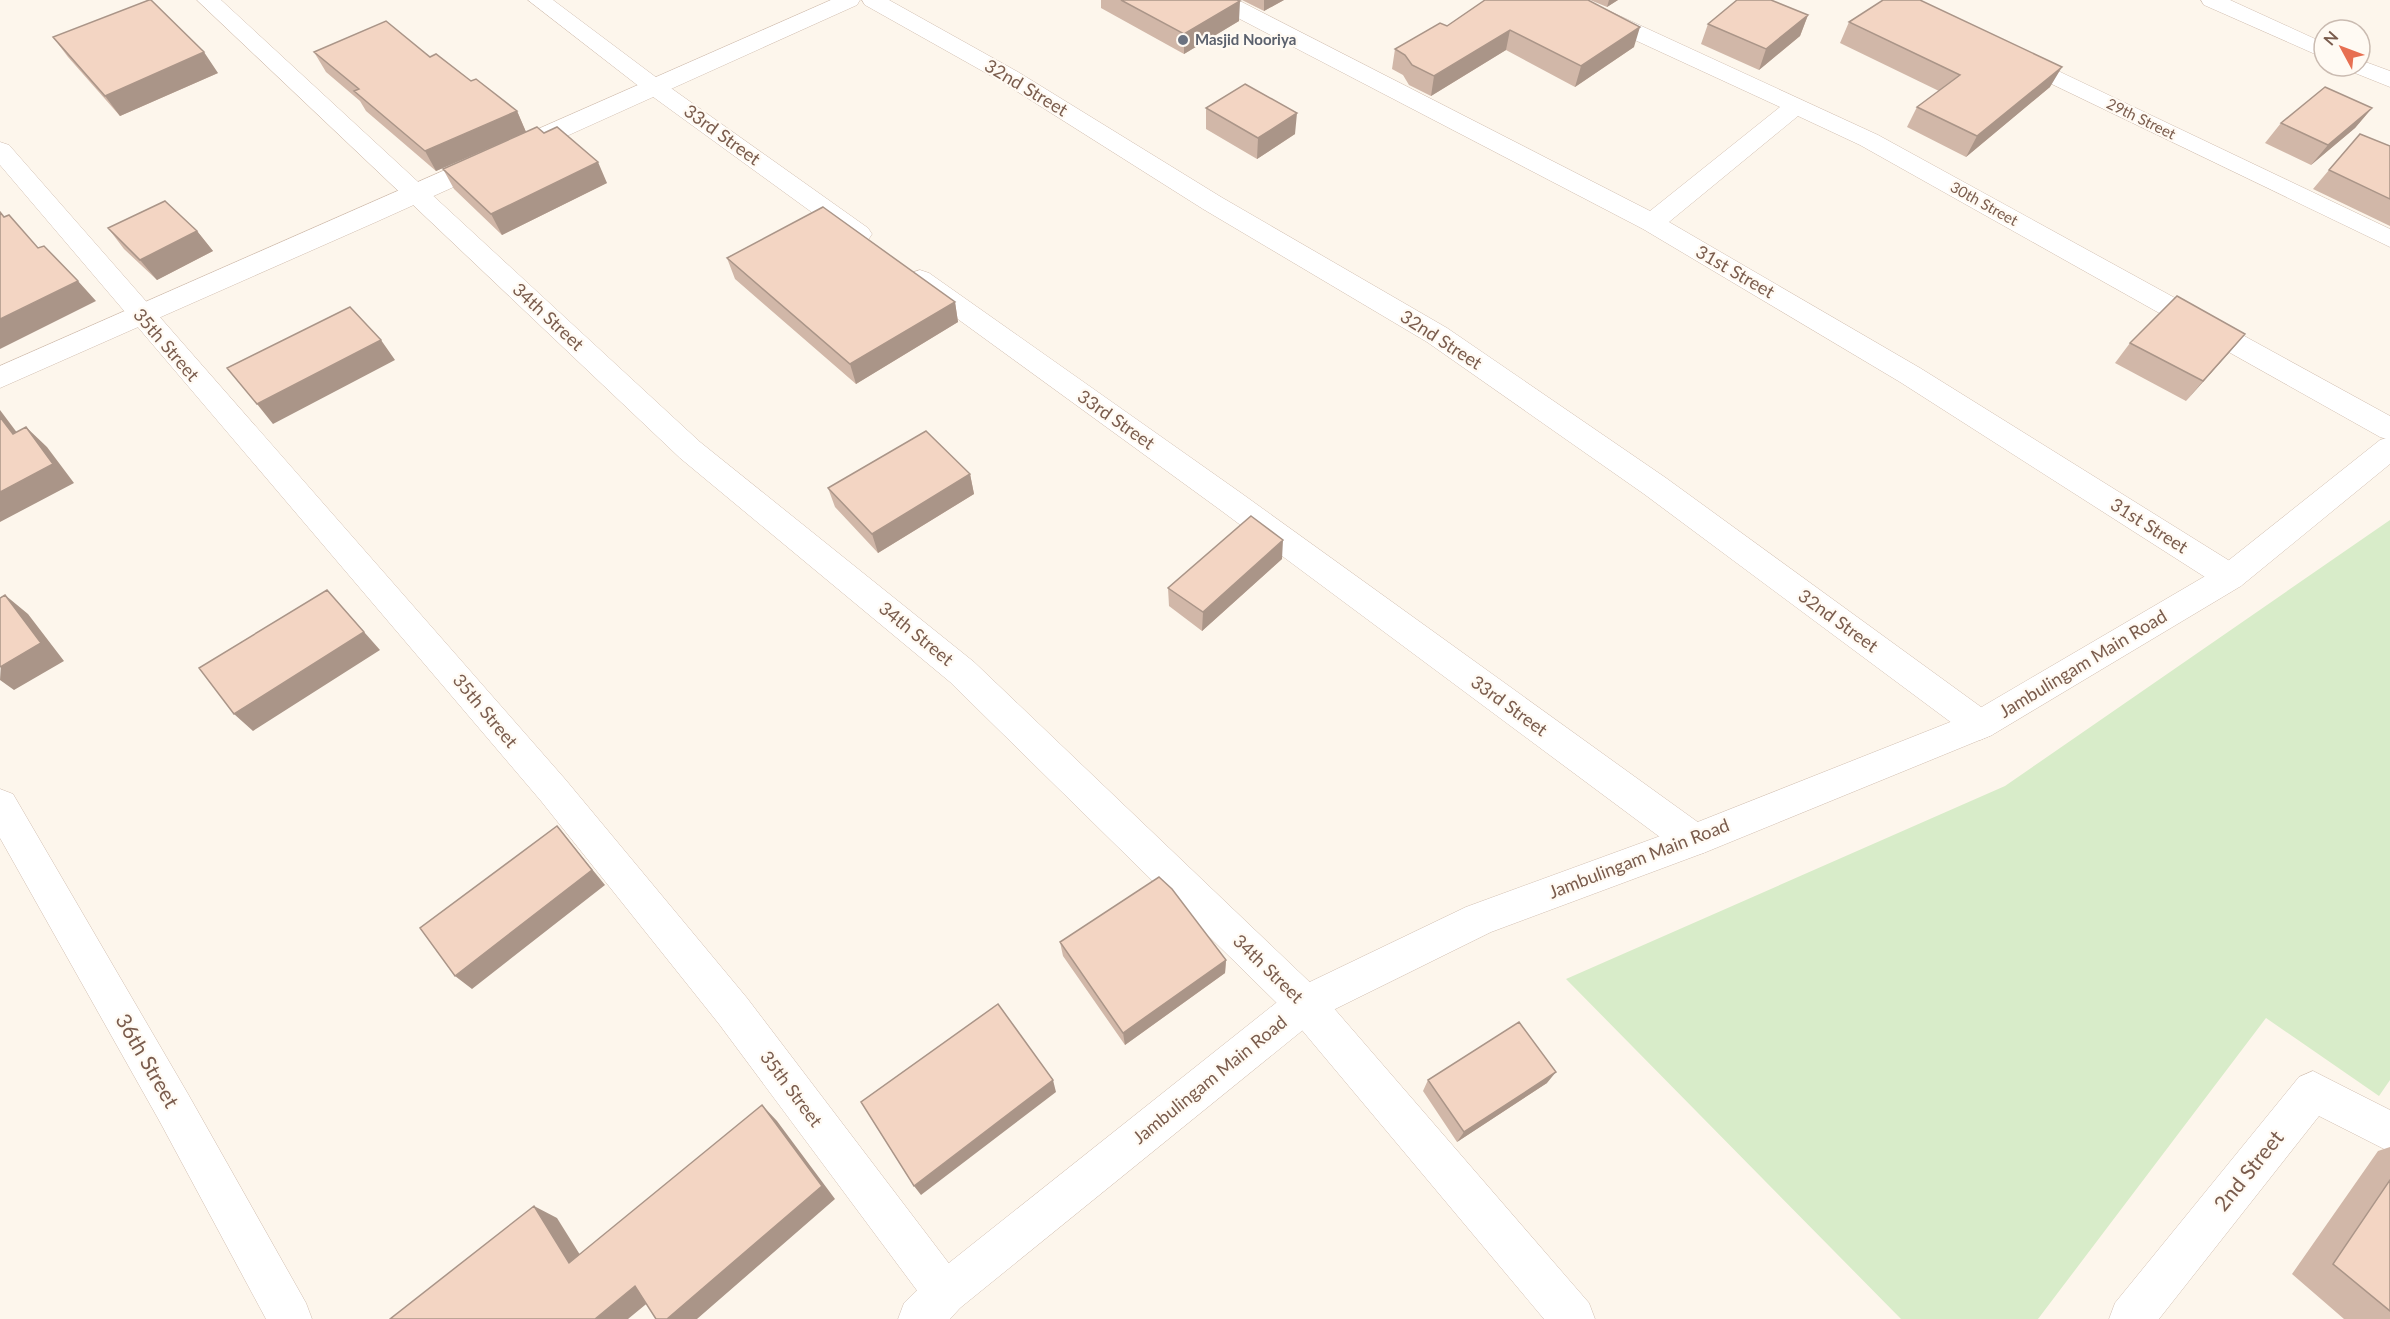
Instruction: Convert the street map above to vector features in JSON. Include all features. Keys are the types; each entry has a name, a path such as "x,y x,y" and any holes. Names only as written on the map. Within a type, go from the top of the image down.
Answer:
{"street":[{"name":"34th Street","path":"208,0 690,450 962,672 1305,1004 1573,1319"},
{"name":"33rd Street","path":"539,0 653,86 1230,501 1693,840"},
{"path":"0,378 139,314 417,194 653,86 849,0"},
{"name":"32nd Street","path":"873,0 1010,77 1212,203 1437,335 1655,486 1980,725"},
{"name":"31st Street","path":"1221,0 1652,223 1910,375 2230,577"},
{"name":"30th Street","path":"1567,0 1879,146 2390,429"},
{"path":"2212,0 2312,46"},
{"name":"29th Street","path":"1991,46 2390,239"},
{"path":"2372,72 2390,80"},
{"path":"1652,223 1796,106"},
{"name":"35th Street","path":"0,150 139,314 380,588 553,790 733,1011 945,1293"},
{"name":"Jambulingam Main Road","path":"920,1319 945,1293 1305,1004 1479,919 1693,840 1980,725 2230,577 2390,448"},
{"name":"36th Street","path":"0,805 174,1108 290,1319"},
{"name":"2nd Street","path":"2131,1319 2313,1091 2390,1132"}],"green space":[{"path":"2390,520 2390,1080 2379,1096 2266,1018 2038,1319 1901,1319 1566,979 2005,786"}],"building":[{"path":"149,0 204,52 105,96 53,37"},
{"path":"1121,0 1237,0 1240,1 1184,34"},
{"path":"1485,0 1588,0 1640,27 1581,66 1510,30 1434,76 1412,65 1405,55 1395,49 1440,23 1447,26"},
{"path":"1737,0 1771,0 1808,15 1766,49 1708,24"},
{"path":"1883,0 1920,0 2062,67 1977,136 1917,107 1960,75 1849,22"},
{"path":"386,21 430,57 436,54 471,81 476,79 517,111 425,151 354,91 359,89 314,52"},
{"path":"1245,84 1297,113 1258,138 1206,108"},
{"path":"2325,87 2372,108 2328,145 2281,123"},
{"path":"537,127 544,133 557,127 598,162 491,214 443,169"},
{"path":"2360,134 2390,146 2390,199 2329,170"},
{"path":"165,201 197,231 140,260 108,228"},
{"path":"823,207 955,302 850,364 727,258"},
{"path":"0,212 4,217 9,215 38,248 44,246 78,281 0,319"},
{"path":"2177,296 2245,334 2203,381 2130,343"},
{"path":"350,307 381,340 257,404 227,368"},
{"path":"0,417 13,434 26,427 53,464 0,492"},
{"path":"926,431 970,474 872,534 828,488"},
{"path":"1251,516 1283,540 1203,612 1168,588"},
{"path":"327,590 364,632 234,714 199,668"},
{"path":"5,595 41,643 0,667 0,598"},
{"path":"557,826 592,870 455,976 420,928"},
{"path":"1159,877 1172,889 1226,960 1123,1033 1060,942"},
{"path":"998,1004 1053,1080 914,1186 861,1102"},
{"path":"1519,1022 1556,1072 1464,1132 1428,1080"},
{"path":"762,1105 822,1186 667,1319 656,1319 635,1286 595,1319 390,1319 534,1206 569,1263"},
{"path":"2390,1180 2390,1311 2333,1264"}],"place":[{"name":"Masjid Nooriya","path":"1183,40"}]}
